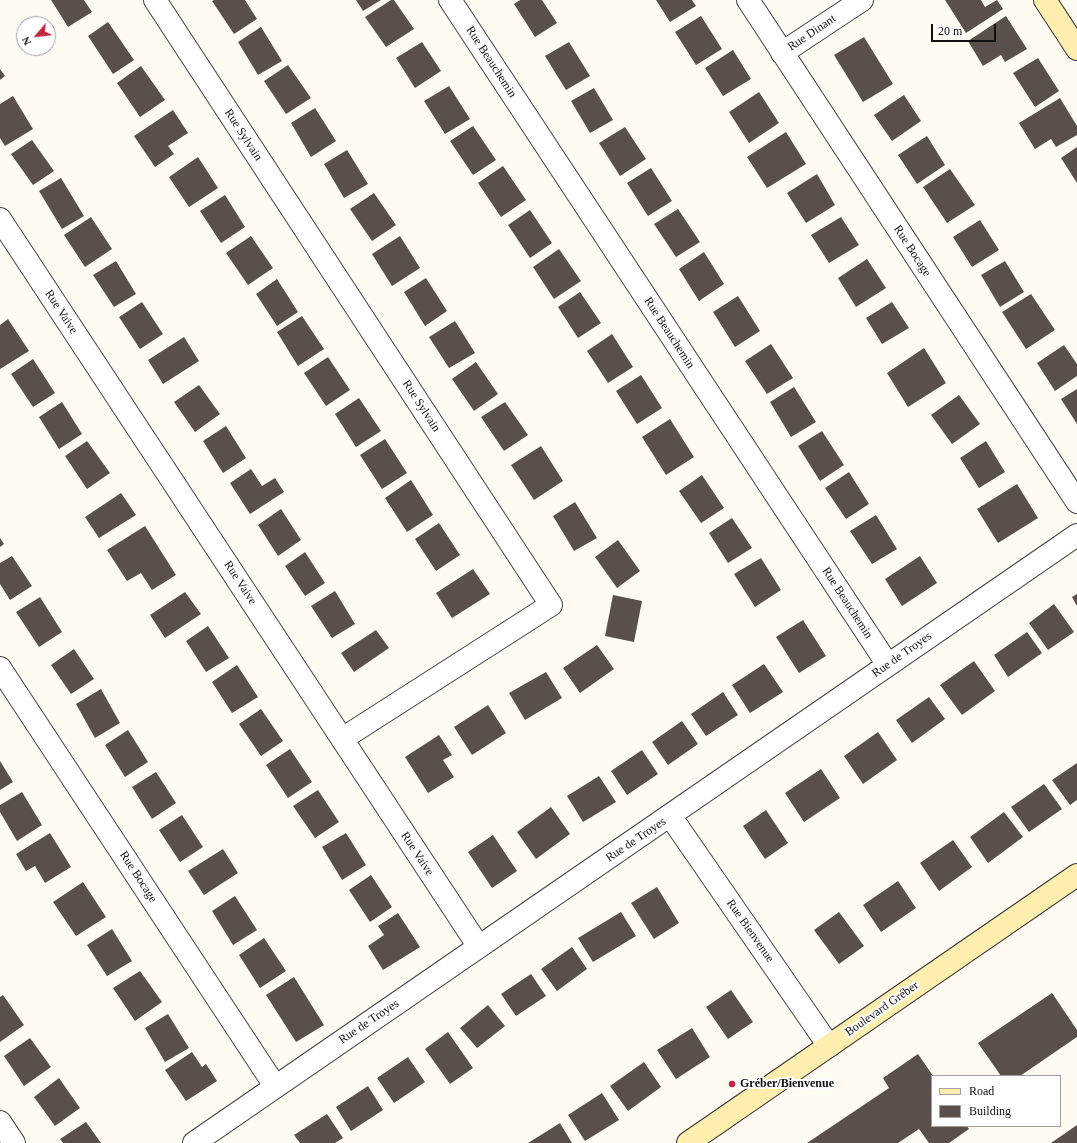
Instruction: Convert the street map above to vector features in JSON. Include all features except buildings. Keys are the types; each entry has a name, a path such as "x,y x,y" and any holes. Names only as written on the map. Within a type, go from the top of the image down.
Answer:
{"main road":[{"path":"1045,0 1077,49"},
{"name":"Boulevard Gréber","path":"688,1143 1077,875"}],"street":[{"name":"Rue Sylvain","path":"155,0 551,605 342,739"},
{"name":"Rue Beauchemin","path":"450,0 888,665"},
{"name":"Rue Bocage","path":"748,0 1077,502"},
{"name":"Rue Dinant","path":"782,53 862,0"},
{"name":"Rue Vaive","path":"0,219 479,947"},
{"name":"Rue de Troyes","path":"194,1143 275,1086 671,817 1077,535"},
{"name":"Rue Bocage","path":"0,668 275,1086"},
{"name":"Rue Bienvenue","path":"671,817 829,1046"},
{"path":"0,1122 14,1143"}],"place":[{"name":"Gréber/Bienvenue","path":"732,1084"}]}
